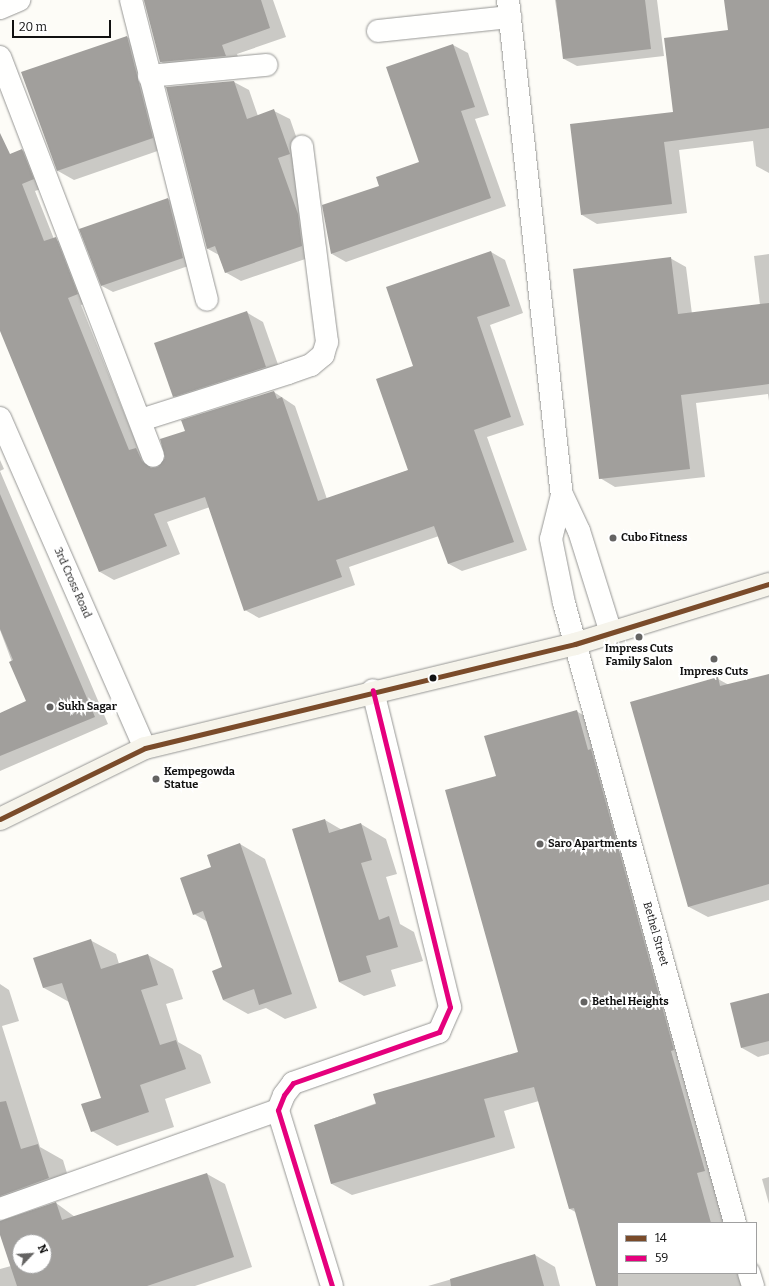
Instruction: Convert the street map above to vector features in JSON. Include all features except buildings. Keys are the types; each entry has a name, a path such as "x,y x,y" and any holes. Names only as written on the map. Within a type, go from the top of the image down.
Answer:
{"main road":[{"path":"0,819 145,748 373,690 574,644 769,584"}],"street":[{"path":"0,8 19,0"},
{"path":"131,0 149,76 207,300"},
{"path":"378,30 509,8 562,495 580,531 610,633"},
{"path":"0,57 141,420 153,456"},
{"path":"149,76 266,65"},
{"path":"141,420 288,373 311,364 323,355 327,342 302,147"},
{"name":"3rd Cross Road","path":"0,418 145,748"},
{"name":"Bethel Street","path":"562,495 551,539 574,644 736,1222"},
{"path":"0,1209 278,1110 293,1083 439,1032 450,1007 373,690"},
{"path":"278,1110 332,1286"},
{"path":"749,1274 753,1286"}],"transit line":[{"name":"14","path":"0,819 145,748 575,644 769,584"},
{"name":"59","path":"332,1286 278,1110 284,1095 293,1083 439,1032 450,1007 373,690"}],"place":[{"name":"Cubo Fitness","path":"613,538"},
{"name":"Impress Cuts Family Salon","path":"639,637"},
{"name":"Impress Cuts","path":"714,659"},
{"name":"Sukh Sagar","path":"50,707"},
{"name":"Kempegowda Statue","path":"156,779"},
{"name":"Saro Apartments","path":"540,844"},
{"name":"Bethel Heights","path":"584,1002"}]}
